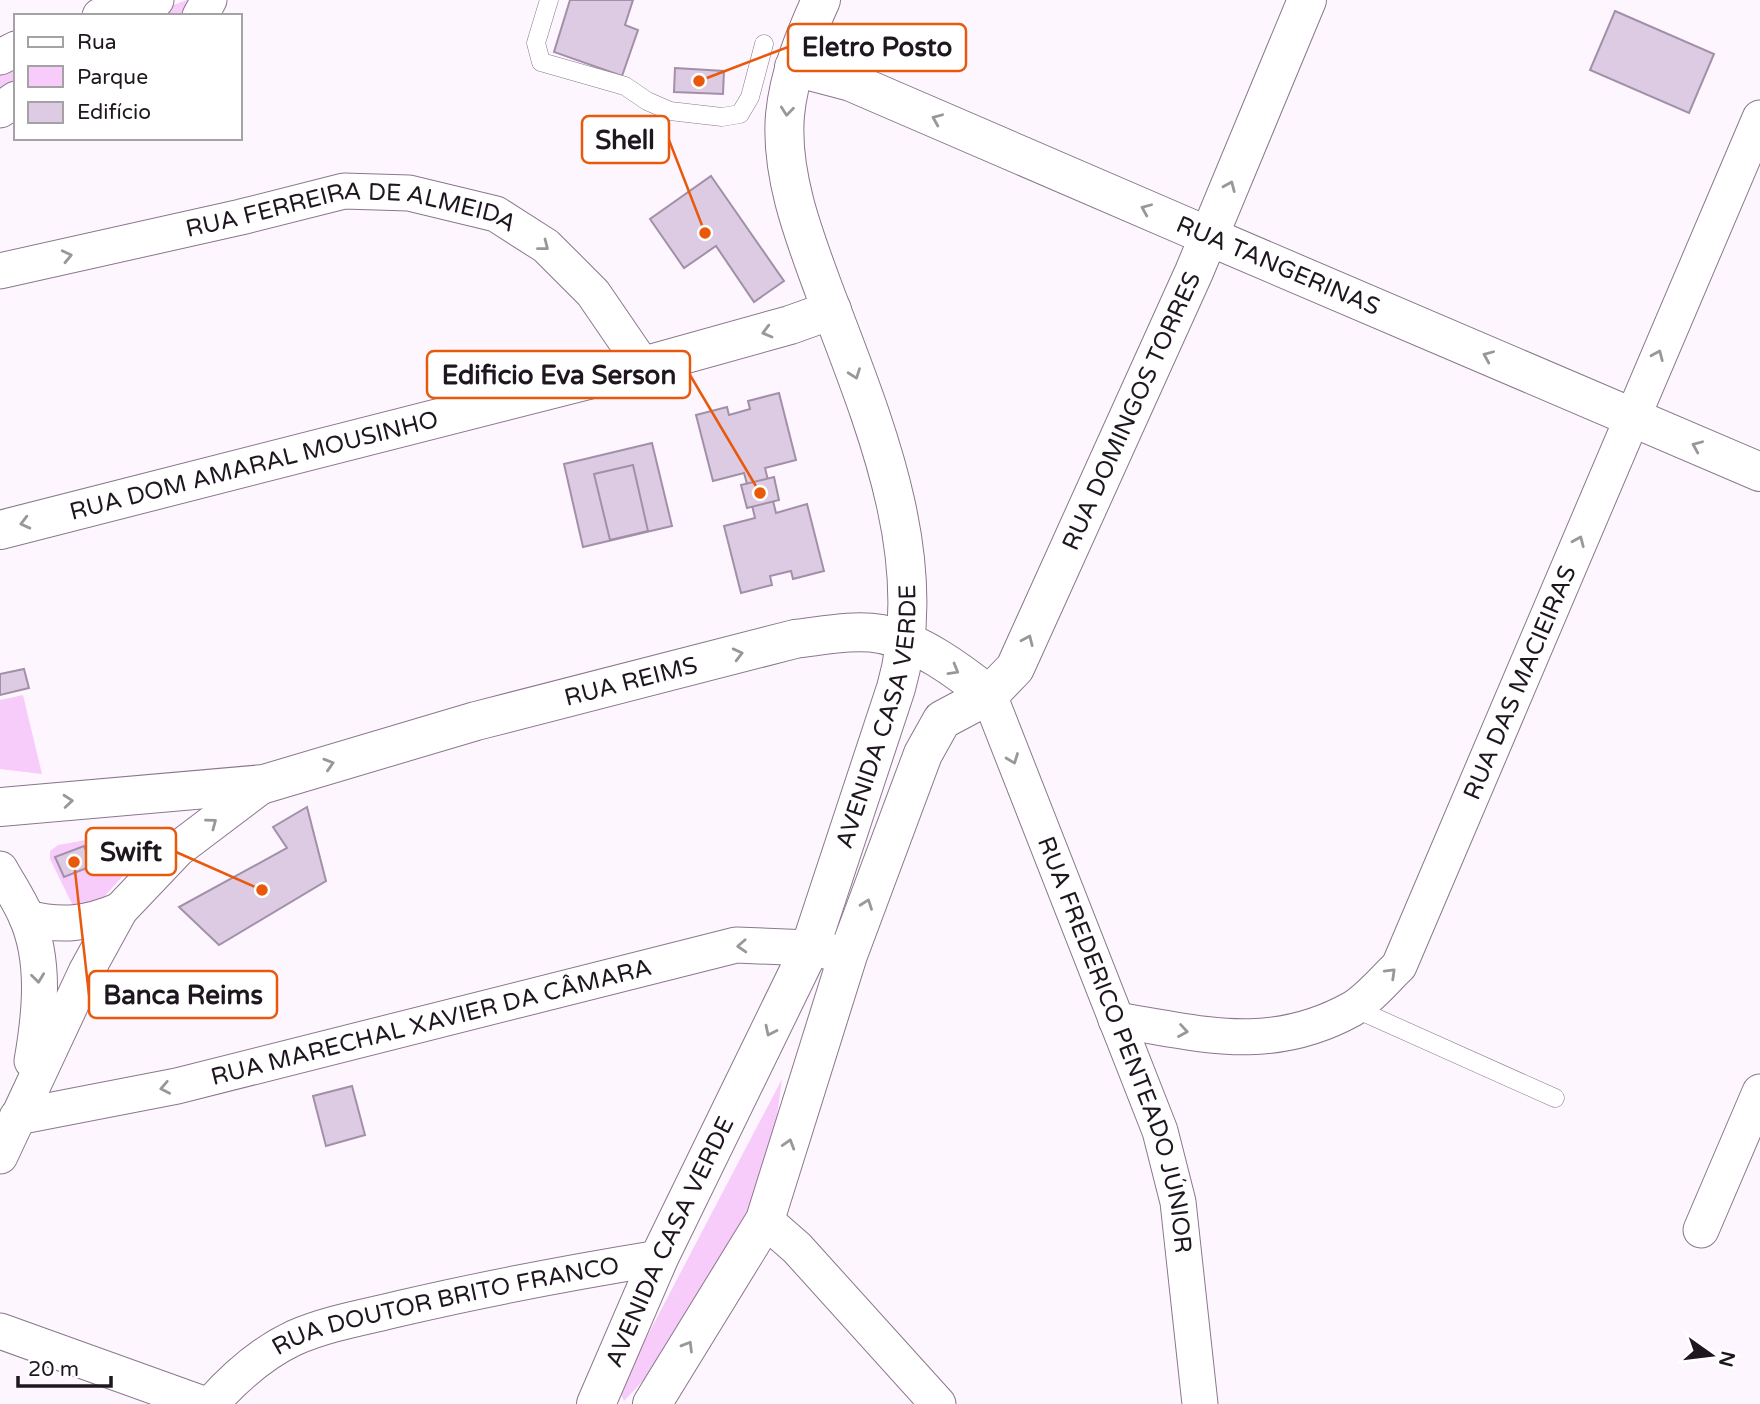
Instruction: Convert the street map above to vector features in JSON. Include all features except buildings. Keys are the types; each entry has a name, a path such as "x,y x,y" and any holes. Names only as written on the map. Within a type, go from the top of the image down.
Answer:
{"main road":[{"name":"AVENIDA CASA VERDE","path":"596,1404 659,1258 810,948 897,688 908,644 909,594 891,477 802,228 787,160 785,117 794,67 821,0"},
{"name":"RUA DOMINGOS TORRES","path":"989,695 1015,668 1208,236 1307,0"},
{"name":"RUA TANGERINAS","path":"794,67 851,82 1760,472"},
{"name":"RUA DOM AMARAL MOUSINHO","path":"0,530 643,366 790,326 832,310"},
{"name":"RUA REIMS","path":"0,807 264,784 475,721 795,639 841,633 881,634 908,644 962,674 989,695"},
{"name":"AVENIDA CASA VERDE","path":"652,1404 765,1220 848,955 923,754 942,720 989,695"}],"street":[{"path":"107,14 156,0"},
{"name":"RUA DAS MACIEIRAS","path":"1116,1020 1192,1032 1271,1037 1313,1026 1354,1008 1399,965 1760,118"},
{"name":"RUA FERREIRA DE ALMEIDA","path":"0,271 344,191 409,193 496,214 546,246 593,293 643,366"},
{"name":"RUA FREDERICO PENTEADO JÚNIOR","path":"989,695 1160,1131 1178,1202 1200,1404"},
{"name":"RUA REIMS","path":"0,1156 86,972 120,910 178,849 264,784"},
{"path":"0,869 27,918 34,943 40,992 38,1022 21,1108"},
{"path":"27,918 71,925 120,910"},
{"name":"RUA MARECHAL XAVIER DA CÂMARA","path":"21,1108 191,1083 736,945 810,948 848,955"},
{"path":"1700,1230 1760,1092"},
{"path":"765,1220 797,1248 938,1404"},
{"name":"RUA DOUTOR BRITO FRANCO","path":"211,1404 230,1383 262,1356 293,1339 324,1327 507,1283 659,1258"},
{"path":"0,1331 203,1404"}],"lane":[{"path":"549,0 536,43 541,62 625,86 647,101 670,111 722,117 740,114 750,97 764,44"},
{"path":"1354,1008 1555,1098"}],"green space":[{"path":"187,0 190,0 186,14 148,14"},
{"path":"14,68 14,85 0,91 0,75"},
{"path":"23,695 42,774 0,769 0,700"},
{"path":"142,830 147,837 148,848 94,908 74,908 50,859 50,851 58,845"},
{"path":"782,1079 769,1174 653,1370 624,1401 619,1390"}],"place":[{"name":"Eletro Posto","path":"699,81"},
{"name":"Shell","path":"705,233"},
{"name":"Edificio Eva Serson","path":"760,493"},
{"name":"Banca Reims","path":"74,862"},
{"name":"Swift","path":"262,890"}]}
